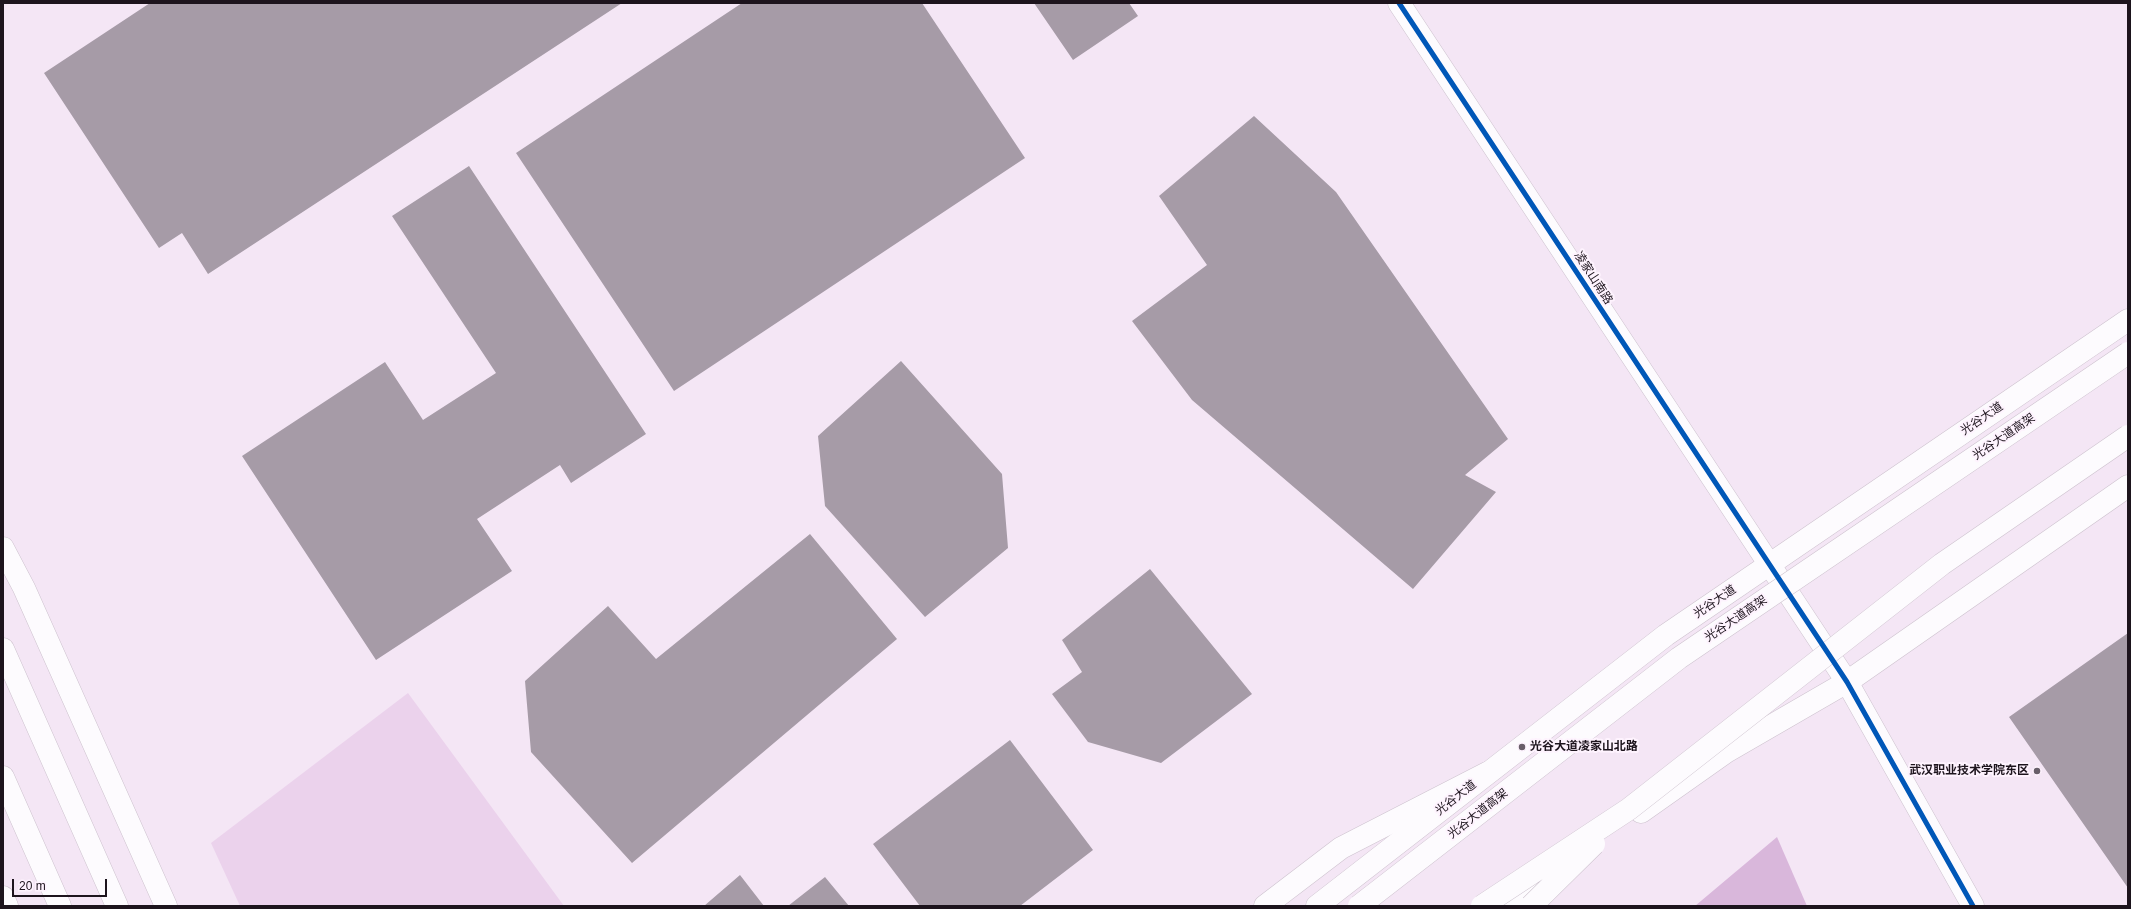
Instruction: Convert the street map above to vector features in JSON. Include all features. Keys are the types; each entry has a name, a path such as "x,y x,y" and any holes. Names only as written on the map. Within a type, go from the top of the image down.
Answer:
{"main road":[{"name":"凌家山南路","path":"1399,3 1847,682 1974,906"},
{"name":"光谷大道","path":"1317,906 1666,635 2128,320"},
{"name":"光谷大道高架","path":"1359,906 1679,658 2128,353"},
{"path":"1482,906 1630,809 1942,564 2128,436"},
{"path":"1506,906 1726,752 1847,682 2128,486"},
{"path":"3,548 24,588 166,906"},
{"path":"3,649 117,906"},
{"path":"1265,906 1341,848 1487,773"},
{"path":"3,777 60,906"},
{"path":"1531,906 1630,809"},
{"path":"3,897 7,906"}],"shaded area":[{"path":"408,693 564,906 240,906 211,843"},
{"path":"1777,837 1807,906 1695,906"}],"building":[{"path":"150,3 622,3 208,274 182,233 159,248 44,73"},
{"path":"742,3 922,3 1025,158 674,391 516,153"},
{"path":"1034,3 1129,3 1138,16 1073,60"},
{"path":"1254,116 1336,192 1508,439 1465,475 1496,492 1413,589 1192,400 1132,321 1207,265 1159,196"},
{"path":"469,166 646,434 571,483 560,465 477,519 512,571 376,660 242,456 385,362 423,420 496,373 392,216"},
{"path":"901,361 1002,474 1008,548 925,617 825,506 818,436"},
{"path":"810,534 897,639 632,863 531,752 525,681 608,606 656,659"},
{"path":"1150,569 1252,694 1161,763 1088,742 1052,694 1082,672 1062,640"},
{"path":"2128,633 2128,888 2009,717"},
{"path":"1010,740 1093,850 1020,906 920,906 873,844"},
{"path":"740,875 764,906 704,906"},
{"path":"825,877 849,906 788,906"}],"cycle path":[{"path":"1399,3 1847,682 1973,906"}],"place":[{"name":"光谷大道凌家山北路","path":"1522,747"},
{"name":"武汉职业技术学院东区","path":"2037,771"}]}
